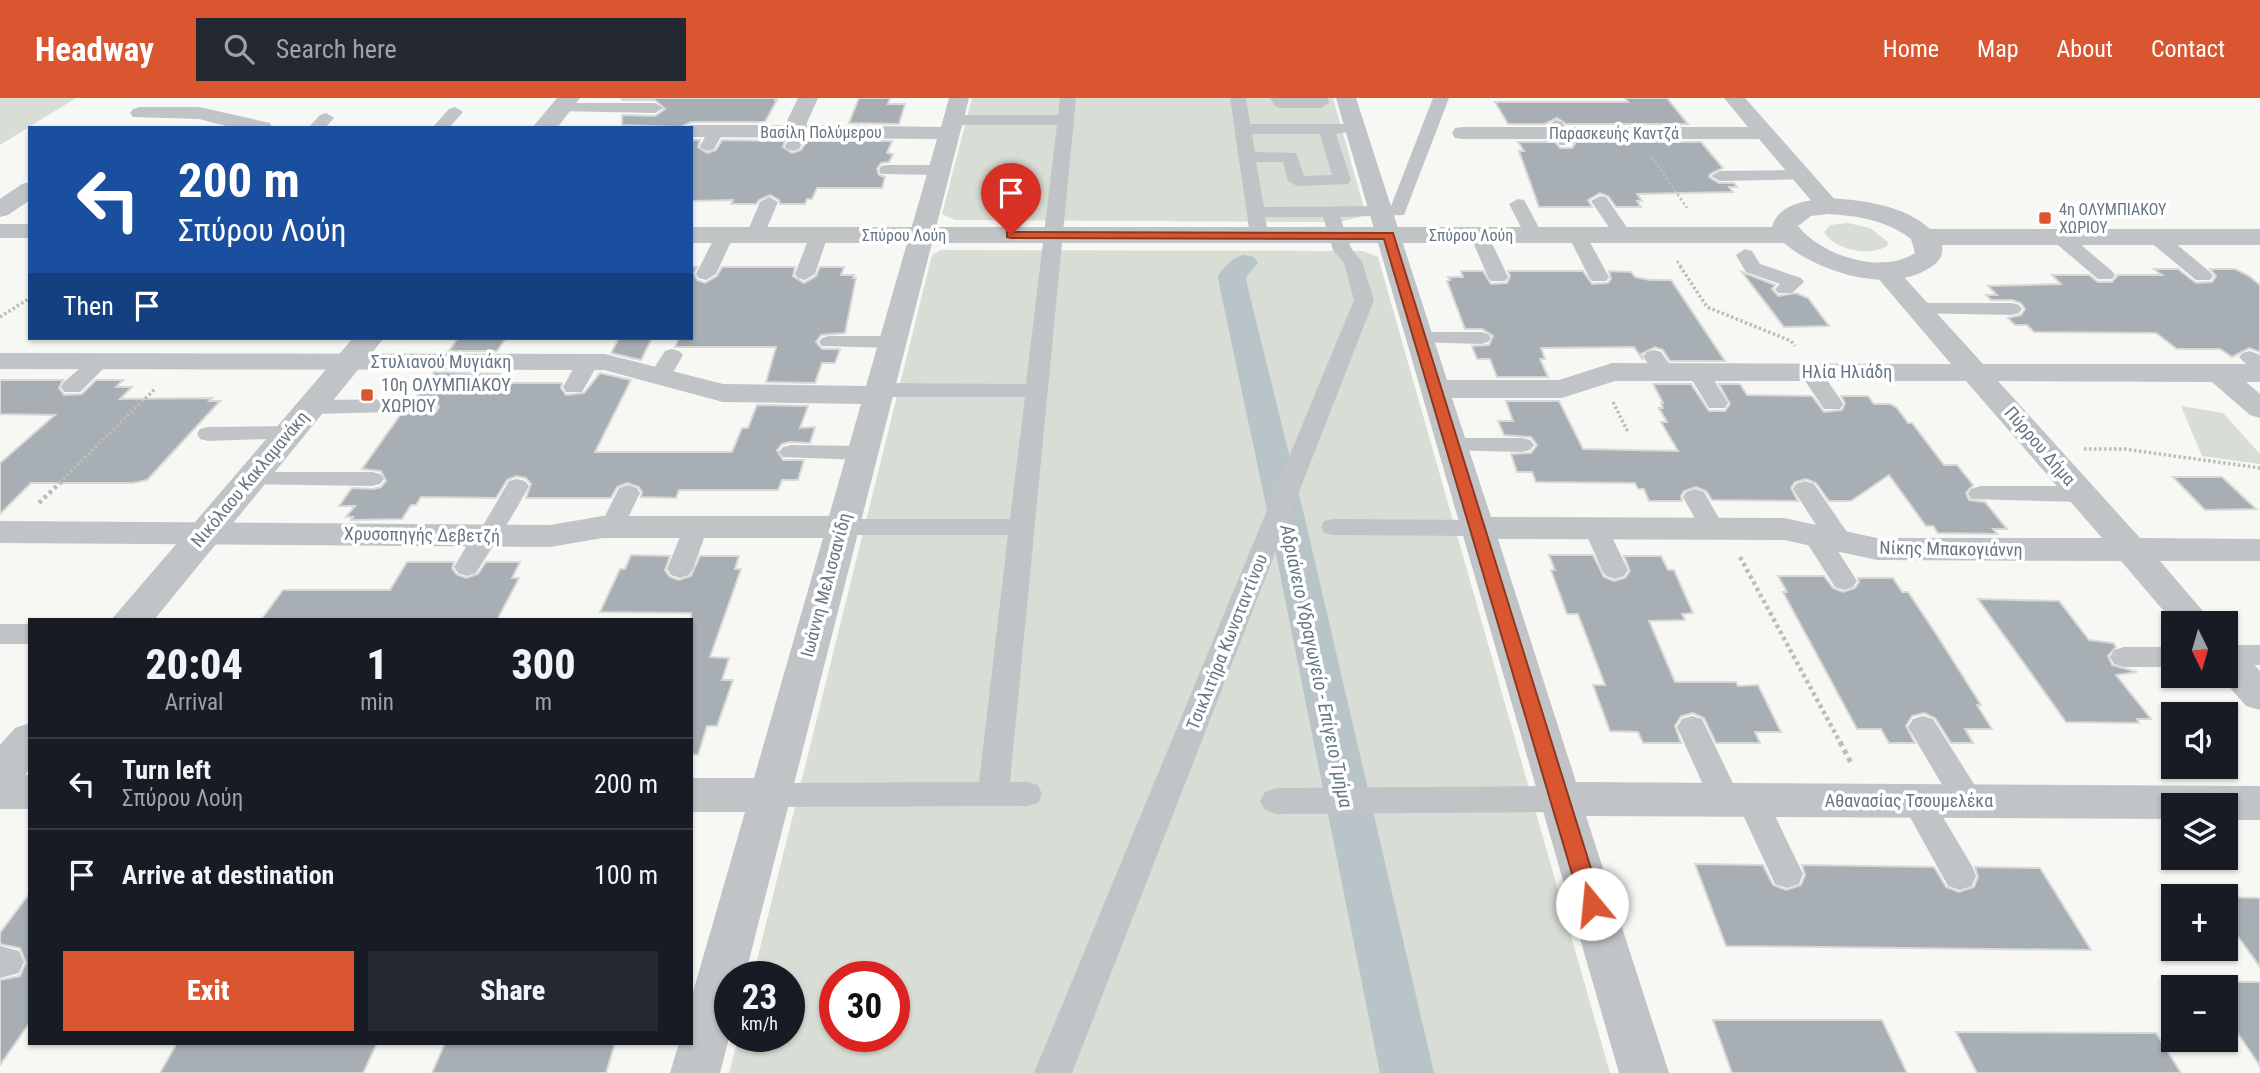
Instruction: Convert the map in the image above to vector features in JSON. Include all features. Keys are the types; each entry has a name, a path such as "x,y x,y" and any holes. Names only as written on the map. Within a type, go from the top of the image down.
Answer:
{"street":[{"path":"122,126 162,98"},
{"path":"795,137 808,98"},
{"path":"993,794 1068,98"},
{"path":"1238,98 1258,224"},
{"path":"1278,98 1280,103 1321,103 1320,98"},
{"path":"1385,223 1398,211 1446,132 1441,98"},
{"path":"1734,98 1828,206"},
{"path":"546,126 565,103 655,108"},
{"path":"442,126 455,112"},
{"path":"141,113 199,113 254,126"},
{"path":"954,117 1065,120"},
{"name":"Βασίλη Πολύμερου","path":"693,132 712,139 795,137 954,117"},
{"name":"Ιωάννη Μελισσανίδη","path":"695,1073 954,117"},
{"path":"1243,129 1343,119"},
{"path":"1247,157 1290,157 1297,181 1342,180 1343,119"},
{"path":"1343,119 1385,223 1644,1073"},
{"name":"Παρασκευής Καντζά","path":"1446,132 1765,133"},
{"path":"887,170 939,170"},
{"path":"1720,176 1801,175"},
{"path":"0,210 28,191"},
{"path":"1600,201 1623,235"},
{"path":"755,235 769,202"},
{"path":"1518,204 1534,235"},
{"path":"1828,206 1882,215 1913,228 1923,237 1929,253 1925,260 1915,265 1884,270 1861,268 1816,255 1789,236 1785,226 1788,218 1810,208 1828,206"},
{"name":"Σπύρου Λούη","path":"693,235 1054,235 1258,224 1385,223 1479,235 1789,236"},
{"name":"Τσικλιτήρα Κωνσταντίνου","path":"1053,1073 1364,300 1353,262 1342,250 1334,224"},
{"path":"0,231 28,231"},
{"path":"706,274 725,235"},
{"path":"804,274 819,235"},
{"path":"1479,235 1498,277"},
{"path":"1577,235 1599,277"},
{"path":"1923,237 2260,237"},
{"path":"2060,237 2105,275"},
{"path":"2156,237 2203,275"},
{"path":"1745,255 1753,268 1794,282 1785,289"},
{"name":"Πύρρου Δήμα","path":"1884,270 2185,611"},
{"path":"1919,309 2012,309"},
{"path":"1420,338 1481,338"},
{"path":"829,342 892,342"},
{"name":"Στυλιανού Μυγιάκη","path":"0,361 183,361 359,350 581,374 605,362 666,366 723,393 878,392"},
{"name":"Νικόλαου Κακλαμανάκη","path":"133,618 359,350"},
{"path":"72,387 100,361"},
{"name":"Ηλία Ηλιάδη","path":"1436,389 1562,388 1612,372 1659,364 1698,372 2219,373 2257,365"},
{"path":"1698,372 1717,403"},
{"path":"1810,372 1832,404"},
{"path":"2219,373 2260,409"},
{"path":"878,392 1037,391"},
{"path":"310,407 426,406"},
{"path":"208,435 288,433"},
{"path":"1452,445 1522,445"},
{"path":"791,453 862,453"},
{"path":"250,479 372,479"},
{"path":"467,567 517,486"},
{"path":"1805,489 1844,581"},
{"path":"612,526 628,494"},
{"path":"1980,494 2082,494"},
{"path":"1695,496 1719,529"},
{"name":"Χρυσοπηγής Δεβετζή","path":"5,532 550,536 612,526 842,527"},
{"path":"680,569 696,527"},
{"path":"842,527 1020,527"},
{"path":"1333,527 1477,528"},
{"name":"Νίκης Μπακογιάννη","path":"1477,528 1784,529 1877,549 2260,550"},
{"path":"1596,528 1615,570"},
{"path":"0,634 28,634"},
{"path":"2238,656 2260,655"},
{"path":"2124,657 2161,657"},
{"path":"2238,671 2260,696"},
{"path":"1692,727 1787,874"},
{"path":"1923,727 1968,801"},
{"path":"0,775 28,742"},
{"path":"0,792 28,792"},
{"path":"693,795 1027,794"},
{"path":"1276,801 1559,799"},
{"name":"Αθανασίας Τσουμελέκα","path":"1559,799 2260,803"},
{"path":"1917,801 1960,876"}],"path":[{"path":"0,317 28,299"},
{"path":"5,532 183,361"},
{"path":"2041,448 2124,449 2260,468"},
{"path":"1719,529 1871,801"}],"shaded area":[{"path":"0,98 76,98 28,126 0,145"},
{"path":"972,98 1333,98 1366,215 1340,222 955,220 942,214"},
{"path":"1848,223 1870,228 1888,242 1887,246 1871,251 1853,250 1836,243 1824,232 1830,225"},
{"path":"941,250 1363,251 1378,257 1610,1073 729,1073 735,1052 805,1052 805,961 757,961 932,255"},
{"path":"2181,406 2223,413 2260,454 2260,464 2202,456"}],"building":[{"path":"776,98 777,100 765,122 691,122 683,126 652,126 622,125 622,115 655,116 665,109 655,100 622,100"},
{"path":"859,98 890,98 888,104 905,104 899,124 849,123"},
{"path":"1625,98 1667,98 1688,124 1566,124 1557,118 1545,124 1508,124 1495,102 1628,102"},
{"path":"693,140 700,140 698,147 707,153 716,150 722,140 785,141 783,147 792,153 801,150 807,141 892,141 887,153 893,154 889,162 881,163 877,169 879,175 885,177 882,188 817,188 812,199 807,199 805,204 780,204 779,200 770,195 756,204 731,204 733,200 693,201"},
{"path":"1518,142 1555,142 1560,148 1572,148 1576,142 1701,142 1723,168 1709,177 1719,183 1734,183 1737,187 1729,187 1733,192 1637,194 1642,201 1637,201 1641,207 1616,207 1608,196 1600,193 1588,200 1592,207 1539,207 1519,151 1524,151"},
{"path":"693,267 697,267 694,273 697,280 705,283 717,276 722,267 795,267 793,276 804,283 816,276 820,267 844,267 841,275 854,275 853,278 856,278 845,333 821,335 816,342 822,349 840,349 835,363 822,363 815,383 766,382 776,347 675,347 678,340 693,340"},
{"path":"2154,269 2178,269 2196,283 2212,282 2216,276 2210,269 2235,269 2249,276 2260,285 2260,352 2249,348 2232,357 2220,349 2177,349 2156,333 2034,332 2027,325 2015,325 2008,318 2021,315 2025,309 2021,303 1991,300 1986,295 1997,295 1988,286 2061,284 2052,275 2089,275 2098,282 2112,282 2118,275 2162,275"},
{"path":"1461,271 1483,271 1491,284 1507,283 1510,276 1508,271 1583,271 1592,284 1608,283 1611,279 1609,271 1631,272 1635,277 1650,280 1671,280 1725,361 1670,361 1663,350 1655,347 1641,354 1643,360 1634,347 1541,348 1545,359 1540,359 1548,377 1497,377 1490,359 1477,359 1472,346 1489,345 1493,336 1482,329 1465,329 1447,281 1450,280 1448,277 1463,277"},
{"path":"1742,272 1775,285 1772,289 1778,296 1796,293 1808,298 1829,326 1784,327"},
{"path":"457,340 505,340 497,351 449,351"},
{"path":"618,340 651,340 641,360 611,353"},
{"path":"434,372 500,374 493,383 562,383 561,388 566,395 584,393 600,373 631,380 595,452 732,452 742,428 748,428 757,405 808,406 800,428 815,427 810,443 790,442 782,444 777,450 783,460 804,460 798,480 782,480 778,490 679,490 676,498 641,497 639,487 627,483 617,487 611,498 526,498 531,484 526,478 516,476 507,480 496,498 421,497 416,505 411,505 402,519 351,520 353,517 346,517 355,506 339,506 352,488 373,489 381,487 386,481 381,471 362,469 401,414 436,412 439,407 436,400 417,396"},
{"path":"0,380 63,380 59,388 64,395 82,394 96,380 123,380 116,387 132,387 120,399 212,398 209,401 220,401 147,480 133,483 31,483 0,514 0,463 55,415 0,414"},
{"path":"1653,384 1691,384 1709,411 1725,411 1730,404 1719,384 1740,384 1747,395 1812,396 1824,412 1842,410 1845,403 1841,396 1868,396 1874,404 1890,404 1897,408 1908,423 1912,423 1944,465 1957,465 1973,485 1966,493 1969,500 1985,502 2007,529 1993,529 1997,534 1938,533 1933,526 1926,526 1889,475 1851,501 1829,501 1816,483 1806,479 1795,482 1791,488 1798,501 1712,500 1706,491 1696,487 1684,491 1682,501 1649,501 1644,489 1638,489 1635,483 1536,482 1532,472 1517,472 1511,454 1531,453 1537,445 1531,437 1504,435 1498,421 1513,421 1506,401 1559,401 1583,449 1678,451 1661,422 1667,422 1659,408 1663,408 1663,403"},
{"path":"2173,477 2222,477 2256,509 2205,510"},
{"path":"631,555 670,556 665,570 670,577 679,580 691,576 700,556 739,556 735,569 741,569 710,657 729,658 722,680 733,680 717,726 707,726 698,755 693,754 693,618 691,613 600,612 620,569 625,569"},
{"path":"1549,555 1593,555 1604,577 1614,581 1625,578 1630,571 1624,556 1661,556 1668,570 1674,570 1693,613 1682,614 1685,620 1649,621 1675,682 1736,682 1738,686 1758,685 1781,732 1755,732 1760,743 1716,743 1704,718 1693,713 1681,716 1675,726 1681,743 1643,743 1638,732 1610,731 1593,685 1605,685 1578,614 1567,614 1551,570 1555,570"},
{"path":"407,562 454,562 452,568 456,574 466,578 478,574 486,562 520,562 512,578 519,578 498,618 262,618 283,590 390,590"},
{"path":"1778,576 1824,576 1833,588 1843,592 1855,588 1859,582 1858,578 1893,578 1902,592 1908,592 1938,637 1981,705 1977,705 1992,729 1965,729 1973,743 1951,743 1935,718 1924,713 1912,716 1906,726 1915,743 1889,743 1881,729 1857,729 1783,592 1787,592"},
{"path":"1978,599 2059,601 2089,640 2113,643 2116,647 2108,656 2112,665 2137,672 2116,675 2151,719 2137,719 2139,723 2066,722"},
{"path":"1695,864 1763,865 1773,885 1786,890 1801,885 1805,875 1802,865 1934,867 1946,887 1959,892 1974,887 1978,877 1975,867 2040,868 2091,950 1726,946"},
{"path":"28,896 28,1025 0,1065 0,980 20,976 26,963 20,948 0,944 0,933"},
{"path":"2238,897 2260,898 2260,967 2238,937"},
{"path":"2238,982 2260,982 2260,1066 2238,1034"},
{"path":"1713,1020 1882,1020 1907,1073 1732,1073"},
{"path":"1956,1032 2156,1033 2161,1041 2161,1052 2168,1052 2181,1073 1977,1073"},
{"path":"176,1045 376,1045 363,1073 160,1073"},
{"path":"444,1045 614,1045 606,1073 432,1073"}],"waterway":[{"name":"Αδριάνειο Υδραγωγείο - Επίγειο Τμήμα","path":"1244,263 1232,276 1233,284 1287,519 1407,1073"}],"place":[{"name":"4η ΟΛΥΜΠΙΑΚΟΥ ΧΩΡΙΟΥ","path":"2045,218"},
{"name":"10η ΟΛΥΜΠΙΑΚΟΥ ΧΩΡΙΟΥ","path":"367,395"}],"route":[{"path":"1011,235 1389,235 1592,904"}]}
